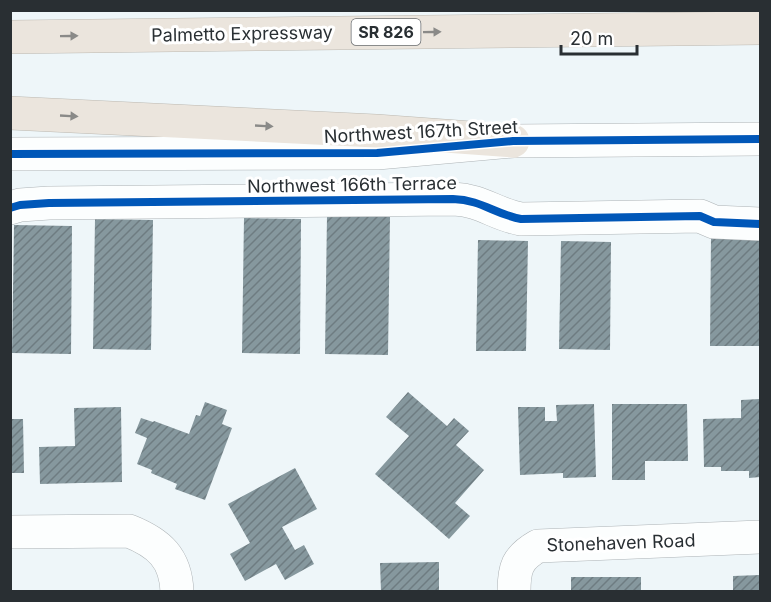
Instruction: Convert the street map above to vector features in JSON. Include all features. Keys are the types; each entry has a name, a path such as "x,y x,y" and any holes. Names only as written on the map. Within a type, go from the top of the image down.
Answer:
{"highway":[{"name":"Palmetto Expressway","path":"10,37 760,28"},
{"path":"10,113 376,131 513,141"}],"street":[{"name":"Northwest 167th Street","path":"10,154 377,153 513,141 760,139"},
{"name":"Northwest 166th Terrace","path":"10,208 41,203 453,199 475,201 502,214 521,219 700,216 714,222 760,224"},
{"name":"Northwest 166th Terrace","path":"700,216 712,209 752,208 760,210"},
{"path":"10,532 129,531 161,548 172,565 177,591"},
{"name":"Stonehaven Road","path":"514,591 516,569 523,554 538,546 760,537"}],"building":[{"path":"327,216 390,217 388,355 325,354"},
{"path":"244,218 301,219 300,354 242,353"},
{"path":"95,219 153,220 151,350 93,349"},
{"path":"14,225 72,226 71,354 12,353"},
{"path":"711,237 760,238 760,346 710,346"},
{"path":"478,240 528,241 526,351 476,351"},
{"path":"561,241 611,242 610,350 559,349"},
{"path":"408,392 447,426 454,418 469,431 456,445 484,470 455,503 470,516 449,539 375,474 409,436 386,417"},
{"path":"760,399 760,477 749,478 749,471 721,471 721,467 704,467 703,419 741,418 741,400"},
{"path":"205,402 227,410 222,424 232,428 205,500 175,489 177,484 137,464 147,438 135,433 141,418 189,434 196,415 200,416"},
{"path":"594,404 596,477 563,478 563,473 520,475 518,407 545,407 545,421 557,421 556,405"},
{"path":"612,404 687,404 688,461 645,461 645,480 612,480"},
{"path":"121,407 122,482 40,484 39,447 75,446 74,408"},
{"path":"10,419 23,419 24,473 10,473"},
{"path":"295,468 317,509 282,527 295,550 304,545 314,564 285,580 276,564 245,581 230,554 250,543 228,504"},
{"path":"439,562 439,592 381,592 380,563"},
{"path":"760,575 760,592 733,592 733,576"},
{"path":"571,577 641,577 641,592 571,592"}],"cycle path":[{"path":"10,154 377,153 513,141 760,139"},
{"path":"10,208 49,203 453,199 480,204 521,219 700,216 714,222 760,224"}]}
